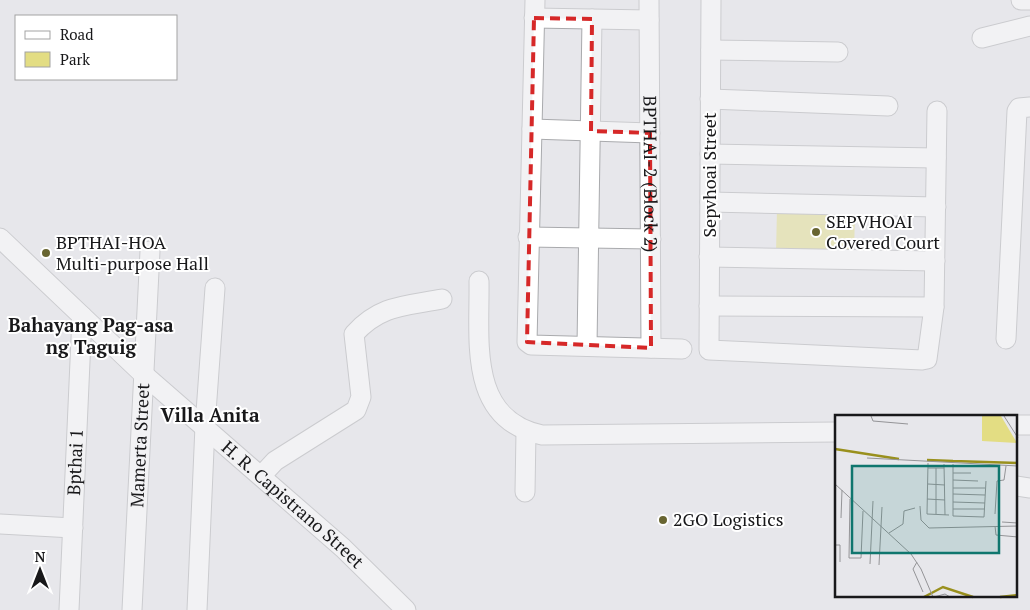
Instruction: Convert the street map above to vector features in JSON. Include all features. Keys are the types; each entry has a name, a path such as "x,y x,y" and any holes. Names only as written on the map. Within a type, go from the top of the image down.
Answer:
{"street":[{"name":"BPTHAI-2 (Block 2)","path":"649,0 651,348"},
{"name":"Sepvhoai Street","path":"711,0 709,350 922,360 927,359 929,353 934,307"},
{"path":"1020,0 1030,0"},
{"path":"649,20 592,19 535,9 528,237 528,343 682,349"},
{"path":"587,346 592,19"},
{"path":"982,38 1030,26"},
{"path":"711,50 838,52"},
{"path":"710,99 888,106"},
{"path":"1006,339 1008,261 1017,111 1019,108 1030,107"},
{"path":"709,306 934,307 937,111"},
{"path":"532,129 650,133"},
{"path":"710,154 936,158"},
{"path":"710,202 936,207"},
{"path":"528,237 651,239"},
{"name":"H. R. Capistrano Street","path":"0,238 142,373 344,548 406,610"},
{"name":"Mamerta Street","path":"132,610 142,373 150,251"},
{"path":"709,257 935,262"},
{"path":"479,281 480,367 483,382 504,418 526,432 542,435 835,432"},
{"path":"197,610 205,426 215,288"},
{"path":"262,475 275,461 356,410 360,397 354,334 366,321 385,310 442,299"},
{"name":"Bpthai 1","path":"70,610 82,316"},
{"path":"525,492 526,432"},
{"path":"0,524 73,528"}],"highlighted area":[{"path":"534,18 592,19 591,131 650,133 651,348 527,342"}],"green space":[{"name":"SEPVHOAI Covered Court","path":"777,209 855,211 854,255 776,253"}],"place":[{"name":"SEPVHOAI Covered Court","path":"816,232"},
{"name":"BPTHAI-HOA Multi-purpose Hall","path":"46,253"},
{"name":"2GO Logistics","path":"663,520"}],"district":[{"name":"Bahayang Pag-asa ng Taguig","path":"91,336"},
{"name":"Villa Anita","path":"210,415"}]}
